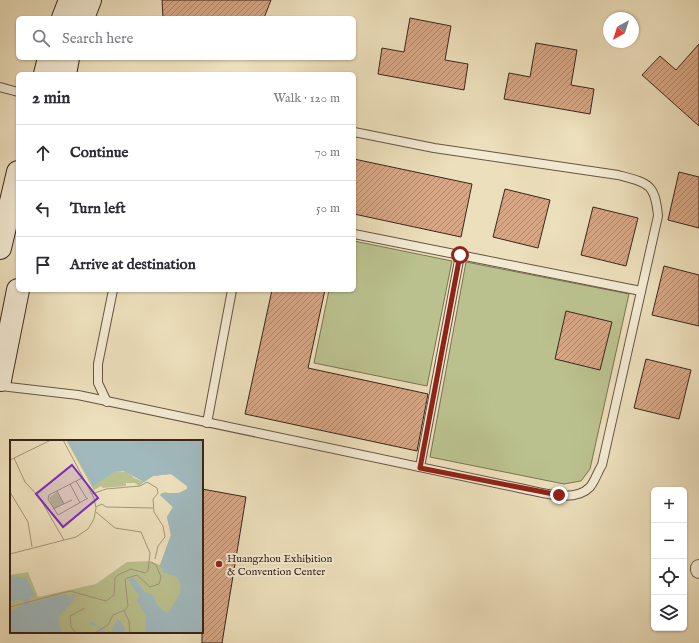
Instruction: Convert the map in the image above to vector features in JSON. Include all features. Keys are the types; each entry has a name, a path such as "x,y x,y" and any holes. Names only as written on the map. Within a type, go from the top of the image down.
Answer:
{"main road":[{"path":"64,16 70,0"},
{"path":"84,16 90,0"},
{"path":"46,72 48,60"},
{"path":"65,72 68,60"},
{"path":"0,248 16,180"},
{"path":"0,380 18,292"}],"lane":[{"path":"0,87 16,91"},
{"path":"0,386 78,396 420,468 559,495 577,494 590,487 602,465 658,216 656,197 646,183 618,175 434,148 356,132"},
{"path":"356,234 641,291"},
{"path":"420,468 460,255"},
{"path":"107,402 98,383 98,364 113,292"},
{"path":"208,423 232,292"}],"green space":[{"path":"356,241 452,261 427,386 314,363 329,292 356,292"},
{"path":"466,262 629,294 590,469 581,481 564,484 430,457"}],"building":[{"path":"162,0 271,0 265,16 163,16"},
{"path":"410,18 451,26 445,60 468,64 464,90 378,74 382,48 404,52"},
{"path":"536,43 577,50 571,85 594,89 590,114 504,99 509,73 530,77"},
{"path":"699,44 699,126 642,75 660,56 676,70"},
{"path":"356,159 472,184 461,237 356,214"},
{"path":"679,172 699,177 699,228 668,220"},
{"path":"505,189 550,200 538,248 493,237"},
{"path":"593,207 638,218 626,266 581,255"},
{"path":"664,266 699,275 699,326 652,315"},
{"path":"272,292 325,292 308,368 428,394 417,451 245,414"},
{"path":"566,311 612,322 600,370 555,359"},
{"path":"646,359 691,370 679,419 634,408"},
{"name":"Huangzhou Exhibition & Convention Center","path":"203,489 246,497 222,643 202,643"}],"place":[{"name":"Huangzhou Exhibition & Convention Center","path":"219,564"}],"route":[{"path":"460,255 420,468 559,495"}]}
